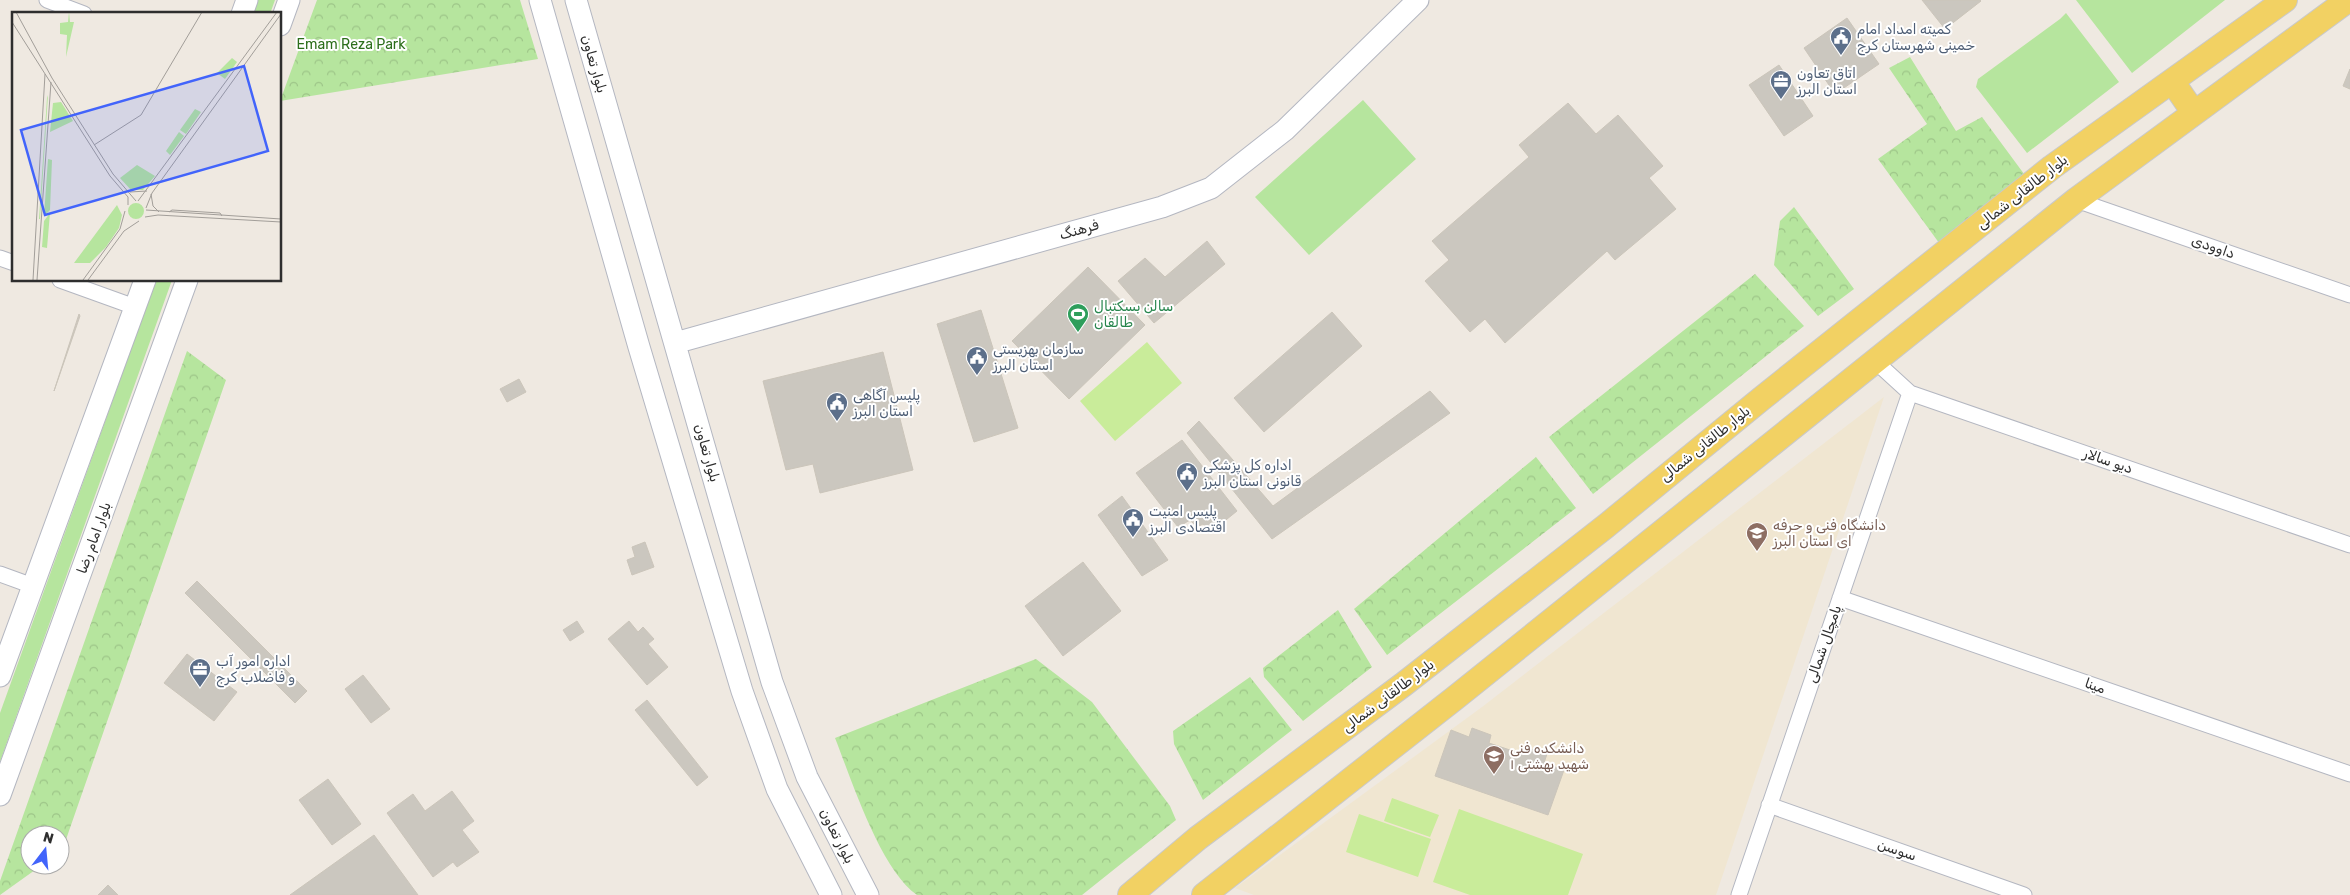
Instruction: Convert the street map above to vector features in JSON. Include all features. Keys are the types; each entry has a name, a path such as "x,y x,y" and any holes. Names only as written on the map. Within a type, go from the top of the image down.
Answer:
{"main road":[{"path":"243,12 247,0"},
{"path":"281,22 289,0"},
{"path":"540,0 639,347 742,691 777,789 831,895"},
{"name":"بلوار تعاون","path":"576,0 772,682 807,777 868,894"},
{"name":"فرهنگ","path":"675,343 1162,207 1211,188 1285,130 1418,0"},
{"name":"بلوار طالقانی شمالی","path":"1130,895 1198,838 1404,684 1559,563 1829,344 2052,167 2144,103 2285,0"},
{"path":"1211,894 2076,200 2348,0"},
{"path":"2172,81 2194,113"},
{"path":"0,676 145,281"},
{"name":"بلوار امام رضا","path":"0,795 187,281"}],"street":[{"path":"47,0 79,12"},
{"name":"داوودی","path":"2076,200 2350,295"},
{"path":"0,258 12,262"},
{"path":"63,281 135,307"},
{"name":"دیو سالار","path":"1875,361 1910,393 2350,545"},
{"name":"پامچال شمالی","path":"1739,895 1910,393"},
{"path":"0,574 33,586"},
{"name":"مینا","path":"1840,598 2350,774"},
{"name":"سوسن","path":"1769,805 2024,895"}],"shaded area":[{"name":"دانشگاه فنی و حرفه ای استان البرز","path":"1884,397 1716,895 1254,895 1235,888 1482,707"}],"green space":[{"path":"257,0 275,0 271,12 253,12"},
{"name":"Emam Reza Park","path":"317,0 520,0 538,59 281,101"},
{"path":"2076,0 2225,0 2132,73"},
{"path":"2066,13 2119,82 2027,153 1976,87 1978,79"},
{"path":"1910,57 1956,131 1982,117 2027,178 1942,247 1878,159 1927,124 1889,68"},
{"path":"1363,100 1416,159 1309,255 1255,197"},
{"path":"1794,207 1854,289 1818,316 1774,265 1780,221"},
{"path":"1755,274 1804,326 1593,494 1549,437"},
{"path":"156,281 172,281 0,762 0,713"},
{"path":"1147,342 1182,383 1115,441 1080,401"},
{"path":"187,351 226,380 70,828 70,825 20,825 20,875 28,875 0,895 0,881"},
{"path":"1536,457 1576,508 1387,655 1354,609"},
{"path":"1338,610 1372,667 1303,721 1264,677 1263,668"},
{"path":"1036,659 1092,702 1170,806 1176,820 1082,895 917,895 904,883 891,866 879,845 868,823 835,738"},
{"path":"1250,677 1292,730 1203,800 1174,744 1173,731"},
{"path":"1392,798 1439,815 1430,837 1384,821"},
{"path":"1459,809 1583,854 1568,895 1470,895 1433,882"},
{"path":"1359,814 1431,839 1418,877 1346,852"}],"building":[{"path":"1922,0 1980,0 1981,1 1945,29"},
{"name":"کمیته امداد امام خمینی شهرستان کرج","path":"1847,18 1879,64 1835,94 1804,48"},
{"name":"اتاق تعاون استان البرز","path":"1779,65 1813,116 1784,136 1749,85"},
{"path":"2350,69 2350,89 2343,86"},
{"path":"1568,103 1596,134 1618,115 1663,166 1649,178 1676,209 1615,260 1607,251 1505,343 1485,319 1470,332 1425,281 1449,260 1432,241 1529,157 1519,145"},
{"path":"1207,241 1225,264 1154,323 1118,281 1145,258 1165,277"},
{"name":"سالن بسکتبال طالقان","path":"1088,267 1145,325 1069,399 1012,341"},
{"name":"سازمان بهزیستی استان البرز","path":"981,310 1018,428 974,442 937,324"},
{"path":"1332,312 1362,346 1264,432 1234,398"},
{"path":"79,314 80,316 54,391"},
{"name":"پلیس آگاهی استان البرز","path":"883,352 913,470 820,493 813,464 786,470 763,381"},
{"path":"519,379 526,392 507,402 500,389"},
{"path":"1430,391 1450,413 1272,539 1187,433 1199,421 1273,506"},
{"name":"اداره کل پزشکی قانونی استان البرز","path":"1182,440 1237,511 1211,532 1203,524 1197,527 1190,520 1178,527 1136,473"},
{"name":"پلیس امنیت اقتصادی البرز","path":"1122,496 1168,560 1142,576 1098,515"},
{"path":"645,542 654,567 632,575 627,560 635,557 632,547"},
{"path":"1083,562 1121,611 1063,656 1025,606"},
{"path":"197,581 307,691 295,703 185,593"},
{"path":"577,621 584,632 570,641 563,630"},
{"path":"629,621 638,632 643,627 654,639 648,644 668,667 647,685 608,639"},
{"name":"اداره امور آب و فاضلاب کرج","path":"187,654 237,692 214,721 164,683"},
{"path":"363,675 390,709 371,723 345,689"},
{"path":"647,700 708,777 697,786 635,710"},
{"path":"1472,728 1491,735 1489,743 1525,755 1528,748 1547,754 1544,763 1564,770 1548,815 1435,776 1451,730 1469,737"},
{"path":"328,779 361,824 332,845 299,800"},
{"path":"452,791 474,821 462,830 479,852 457,867 453,862 433,877 387,813 413,794 425,811"},
{"path":"374,835 418,895 290,895"},
{"path":"108,885 118,895 98,895"}],"place":[{"name":"کمیته امداد امام خمینی شهرستان کرج","path":"1841,56"},
{"name":"اتاق تعاون استان البرز","path":"1781,100"},
{"name":"سالن بسکتبال طالقان","path":"1078,333"},
{"name":"سازمان بهزیستی استان البرز","path":"977,376"},
{"name":"پلیس آگاهی استان البرز","path":"837,422"},
{"name":"اداره کل پزشکی قانونی استان البرز","path":"1187,492"},
{"name":"پلیس امنیت اقتصادی البرز","path":"1133,538"},
{"name":"دانشگاه فنی و حرفه ای استان البرز","path":"1757,552"},
{"name":"اداره امور آب و فاضلاب کرج","path":"200,688"},
{"name":"دانشکده فنی شهید بهشتی ۱","path":"1494,775"}]}
